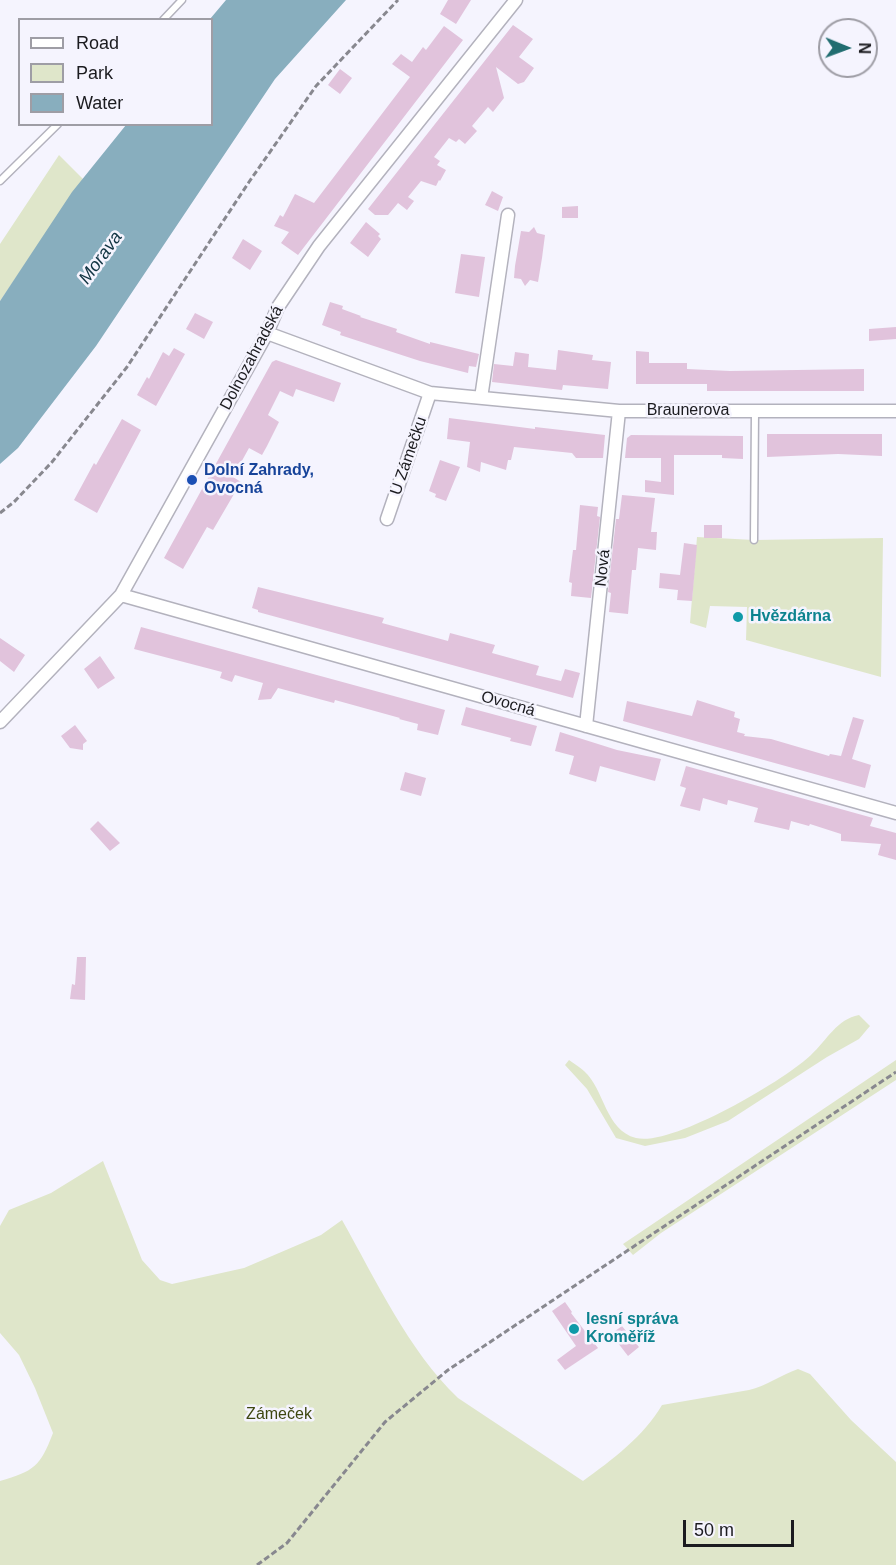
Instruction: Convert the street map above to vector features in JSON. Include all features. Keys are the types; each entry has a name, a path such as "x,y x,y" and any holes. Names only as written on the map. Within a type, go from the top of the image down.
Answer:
{"street":[{"name":"Dolnozahradská","path":"0,722 121,595 267,333 278,307 319,246 516,0"},
{"path":"481,398 508,215"},
{"name":"Braunerova","path":"267,333 430,393 619,411 896,411"},
{"name":"U Zámečku","path":"387,519 430,393"},
{"name":"Nová","path":"586,726 619,411"},
{"name":"Ovocná","path":"121,595 896,813"}],"lane":[{"path":"165,18 182,0"},
{"path":"0,181 56,126"},
{"path":"754,540 755,411"}],"path":[{"path":"0,513 14,502 52,462 127,367 249,182 316,86 398,0"},
{"path":"257,1565 287,1543 385,1422 448,1370 896,1072"}],"green space":[{"path":"59,155 83,179 0,301 0,244"},
{"path":"697,537 754,540 883,538 881,677 746,640 747,607 710,606 706,628 690,623"},
{"path":"859,1015 870,1026 859,1039 728,1121 685,1138 645,1146 616,1138 587,1089 565,1065 569,1060 584,1071 597,1088 611,1118 626,1134 636,1138 653,1138 700,1122 754,1095 811,1055 838,1025"},
{"path":"896,1060 896,1080 661,1233 633,1255 623,1244"},
{"name":"Zámeček","path":"103,1161 142,1260 160,1280 172,1284 244,1268 321,1235 342,1220 394,1314 440,1379 458,1398 583,1481 637,1437 662,1405 749,1390 798,1369 810,1374 851,1420 896,1462 896,1565 0,1565 0,1481 21,1474 34,1466 44,1453 53,1433 19,1355 0,1333 0,1226 9,1210 51,1193"}],"water":[{"name":"Morava","path":"226,0 346,0 275,79 96,346 18,448 0,464 0,301 72,192 125,126 213,126 213,18 211,18"}],"building":[{"path":"448,0 471,0 456,24 440,14"},
{"path":"513,25 533,39 519,57 534,68 524,82 518,84 496,67 504,98 493,112 488,107 472,126 477,131 465,144 459,139 456,142 449,138 434,157 440,161 437,165 446,170 436,186 421,181 408,197 414,201 407,210 398,203 388,215 375,215 368,209"},
{"path":"444,26 463,40 298,255 281,243 289,232 274,226 280,215 283,217 295,194 314,203 410,77 392,64 401,54 412,62 423,47 426,50"},
{"path":"340,69 352,78 340,94 328,85"},
{"path":"492,191 503,197 498,211 485,205"},
{"path":"578,206 578,218 562,218 562,207"},
{"path":"366,222 380,234 378,236 381,239 368,257 350,243"},
{"path":"534,227 537,233 545,235 542,258 538,282 530,280 525,286 521,279 514,278 515,266 521,231 529,232"},
{"path":"243,239 262,251 250,270 232,258"},
{"path":"461,254 485,257 479,297 455,293"},
{"path":"330,302 343,306 342,309 360,317 397,329 396,332 430,344 430,342 479,354 476,367 469,366 468,373 420,361 340,335 341,332 322,325"},
{"path":"195,313 213,322 204,339 186,329"},
{"path":"896,327 896,339 869,341 869,329"},
{"path":"174,348 185,354 156,406 137,395 147,377 149,379 163,352 169,356"},
{"path":"558,350 593,355 592,360 611,362 608,389 563,385 562,390 492,382 494,364 513,366 515,352 529,354 528,367 556,370"},
{"path":"636,351 649,352 649,363 687,363 687,369 730,371 864,369 864,391 707,391 707,384 636,384"},
{"path":"276,360 341,383 334,402 296,389 293,397 280,391 268,415 279,422 267,446 262,455 249,448 233,477 241,482 213,530 207,527 183,569 164,558 272,362"},
{"path":"449,418 605,435 603,458 576,458 572,453 514,447 506,470 481,462 480,472 467,467 470,442 447,439"},
{"path":"122,419 141,430 97,513 74,500"},
{"path":"767,434 882,434 882,456 838,454 767,457"},
{"path":"631,435 743,436 743,459 722,458 722,455 674,455 674,495 645,492 645,480 661,482 661,458 625,458 627,438"},
{"path":"440,460 460,467 446,501 435,497 436,494 429,491"},
{"path":"622,495 655,498 651,532 657,532 656,550 638,548 636,570 632,570 628,614 609,612 611,593 608,592 616,519 619,519"},
{"path":"580,505 598,507 597,516 600,517 591,598 571,596 572,583 569,582 573,550 576,550"},
{"path":"704,525 722,525 722,538 704,538"},
{"path":"684,543 697,545 692,601 677,600 678,590 659,588 660,573 680,575"},
{"path":"258,587 384,618 382,623 448,641 450,633 495,645 492,653 539,666 536,675 561,681 565,669 580,673 573,698 258,612 252,608"},
{"path":"141,627 445,710 438,735 417,730 418,724 400,718 335,700 334,703 278,688 271,699 258,700 263,683 235,675 232,682 220,678 222,672 134,649"},
{"path":"0,638 25,655 14,672 0,661"},
{"path":"100,656 115,678 98,689 84,669"},
{"path":"697,700 735,712 734,717 740,719 737,732 745,734 744,736 771,739 829,756 830,754 841,756 853,717 864,720 852,759 871,765 865,788 623,721 627,701 692,716"},
{"path":"466,707 537,726 531,746 510,741 511,738 461,725"},
{"path":"75,725 87,741 83,744 83,750 70,748 61,736"},
{"path":"560,732 617,750 661,759 655,781 600,766 596,782 569,774 574,756 555,751"},
{"path":"686,766 873,818 870,826 896,833 896,860 878,855 881,844 841,841 841,834 810,824 809,826 791,821 789,830 754,822 758,808 728,800 727,805 703,798 700,811 680,806 686,788 680,786"},
{"path":"405,772 426,778 421,796 400,790"},
{"path":"98,821 120,843 110,851 90,829"},
{"path":"77,957 86,957 85,1000 70,999 72,984 75,985"},
{"path":"565,1302 598,1348 565,1370 557,1360 576,1346 552,1311"},
{"path":"622,1326 639,1347 628,1356 611,1334"}],"place":[{"name":"Dolní Zahrady, Ovocná","path":"192,480"},
{"name":"Hvězdárna","path":"738,617"},
{"name":"lesní správa Kroměříž","path":"574,1329"}]}
